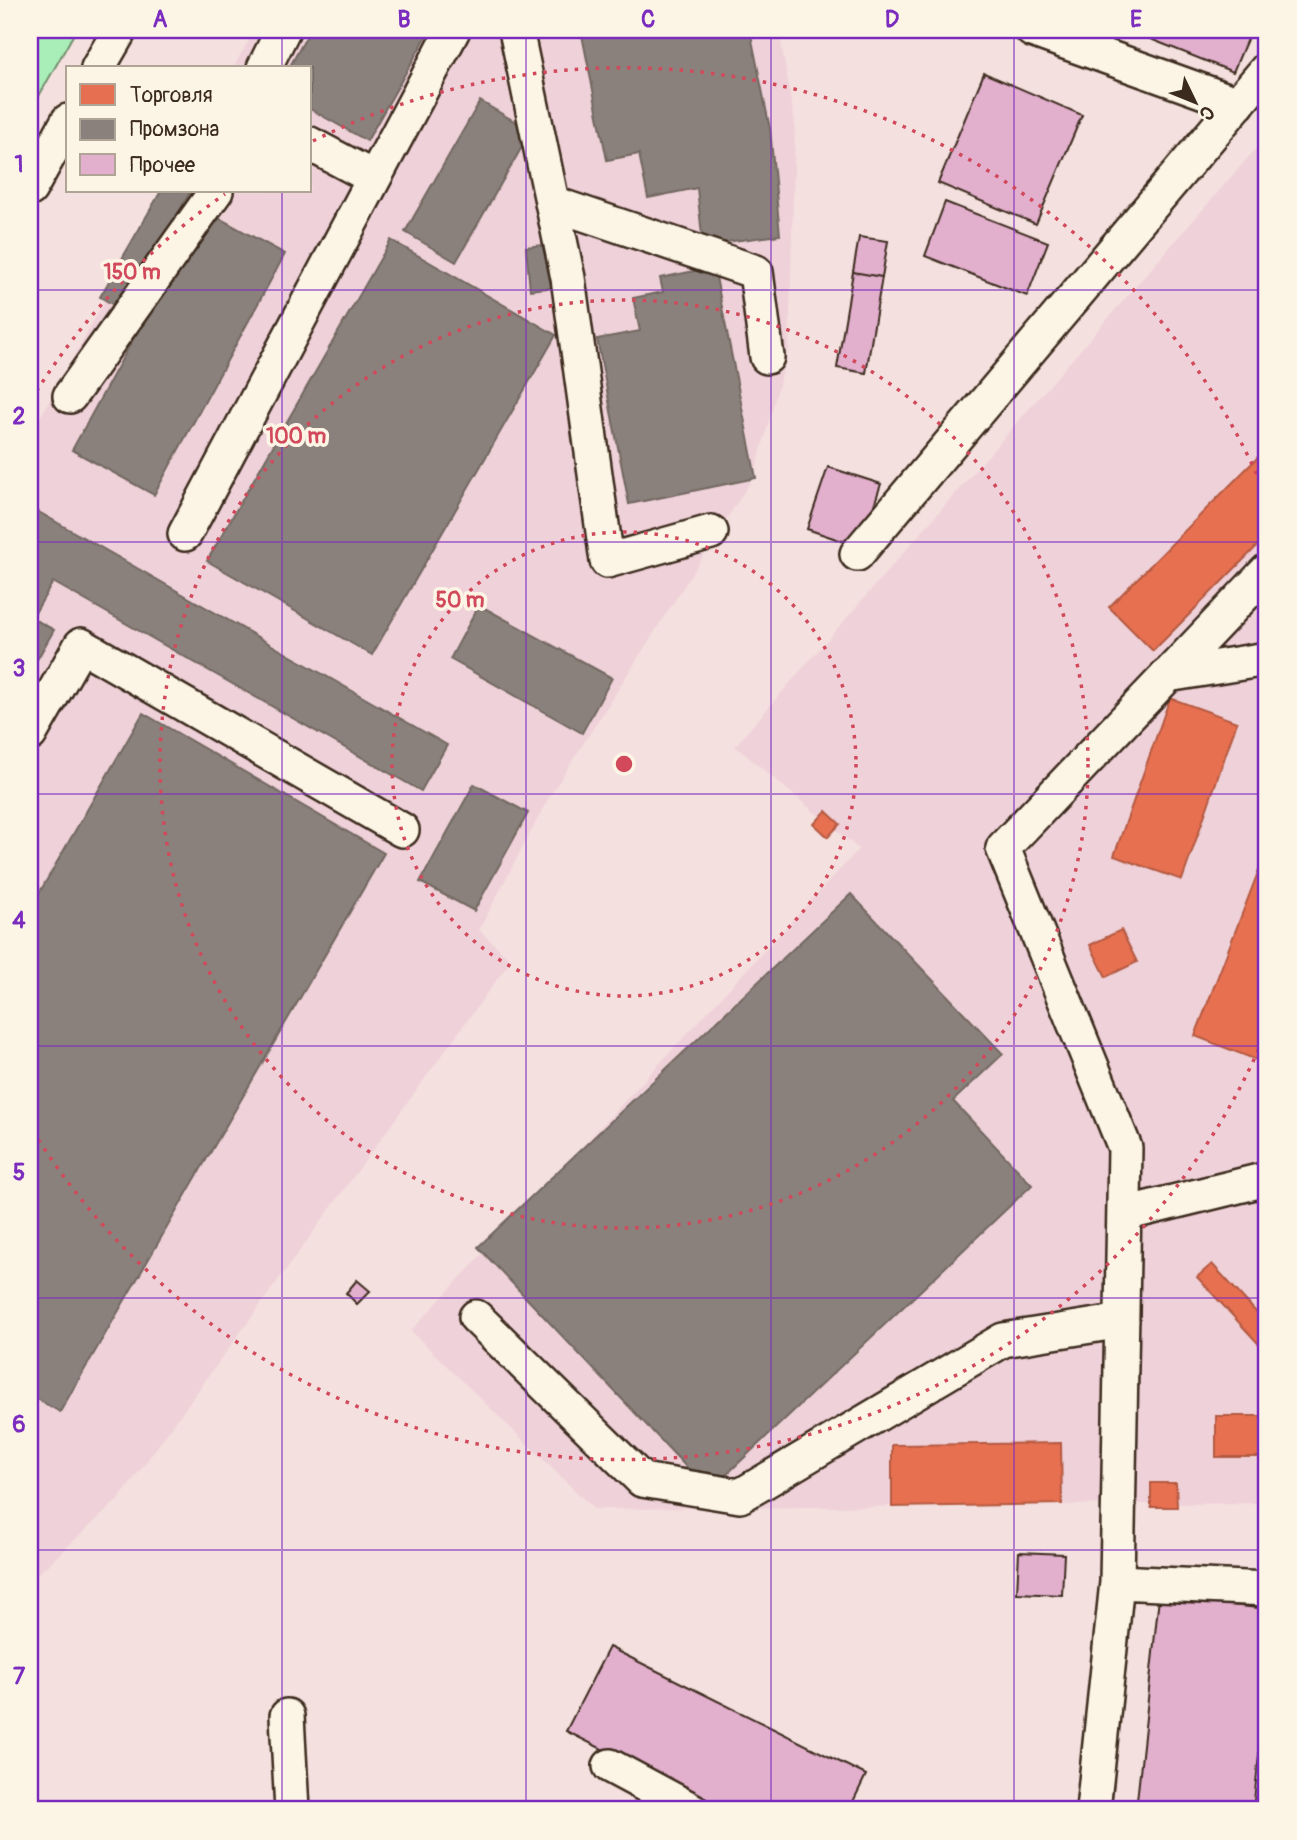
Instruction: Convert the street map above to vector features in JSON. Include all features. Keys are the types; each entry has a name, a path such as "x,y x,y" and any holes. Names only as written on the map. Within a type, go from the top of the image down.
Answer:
{"street":[{"path":"99,66 120,30"},
{"path":"265,66 283,30"},
{"path":"185,534 453,30"},
{"path":"516,30 568,278 607,561 711,532"},
{"path":"1032,30 1238,104"},
{"path":"857,554 1267,69"},
{"path":"30,189 66,125"},
{"path":"312,145 374,178"},
{"path":"70,396 215,192"},
{"path":"552,203 756,272 767,357"},
{"path":"1093,1810 1117,1582 1125,1148 1003,848 1267,571"},
{"path":"30,734 81,645 402,830"},
{"path":"1167,675 1267,659"},
{"path":"1124,1214 1267,1179"},
{"path":"476,1317 642,1480 740,1496 1003,1340 1122,1321"},
{"path":"1117,1582 1267,1589"},
{"path":"286,1716 292,1810"},
{"path":"610,1766 692,1810"}],"shaded area":[{"path":"255,30 779,30 795,125 789,347 754,476 548,799 479,930 511,960 119,1499 30,1581 30,436 164,192 312,192 312,66 234,66"},
{"path":"1267,136 1267,1503 594,1509 411,1331 859,849 735,746"}],"green space":[{"path":"30,30 76,30 30,112"}],"building: Торговля":[{"path":"1267,448 1267,536 1153,651 1109,607"},
{"path":"1170,698 1237,722 1182,880 1114,856"},
{"path":"826,811 840,824 828,837 814,824"},
{"path":"1267,849 1267,1064 1195,1036"},
{"path":"1121,930 1137,962 1106,977 1090,945"},
{"path":"1212,1264 1267,1324 1267,1353 1197,1277"},
{"path":"1216,1416 1267,1416 1267,1457 1216,1457"},
{"path":"1061,1443 1062,1504 892,1507 892,1445"},
{"path":"1151,1483 1176,1483 1177,1507 1151,1507"}],"building: Промзона":[{"path":"310,30 430,30 367,141 312,110 312,66 290,66"},
{"path":"581,30 750,30 770,129 780,235 703,245 697,188 648,198 639,154 607,160"},
{"path":"480,101 531,131 456,262 405,232"},
{"path":"160,192 190,192 122,310 100,297"},
{"path":"204,210 285,254 154,495 72,450"},
{"path":"391,240 556,335 372,655 207,561"},
{"path":"552,244 556,287 530,290 526,247"},
{"path":"714,267 756,478 629,504 597,339 640,331 633,298 663,292 660,278"},
{"path":"30,507 447,745 421,791 53,582 32,618 54,630 30,672"},
{"path":"479,605 612,678 582,733 450,659"},
{"path":"143,713 384,853 60,1412 30,1395 30,909"},
{"path":"474,784 528,813 474,911 420,882"},
{"path":"851,894 1003,1054 953,1101 1032,1185 709,1491 478,1247"}],"building: Прочее":[{"path":"1128,30 1251,30 1233,72"},
{"path":"984,73 1082,115 1036,224 938,183"},
{"path":"945,202 1048,242 1027,296 925,256"},
{"path":"859,237 888,241 882,277 853,272"},
{"path":"853,272 882,277 866,373 837,368"},
{"path":"828,467 881,484 860,547 807,529"},
{"path":"357,1280 370,1291 357,1304 346,1293"},
{"path":"1019,1552 1064,1554 1062,1595 1017,1593"},
{"path":"1159,1597 1267,1609 1267,1682 1253,1810 1136,1810"},
{"path":"609,1647 866,1775 849,1810 724,1810 566,1731"}]}
